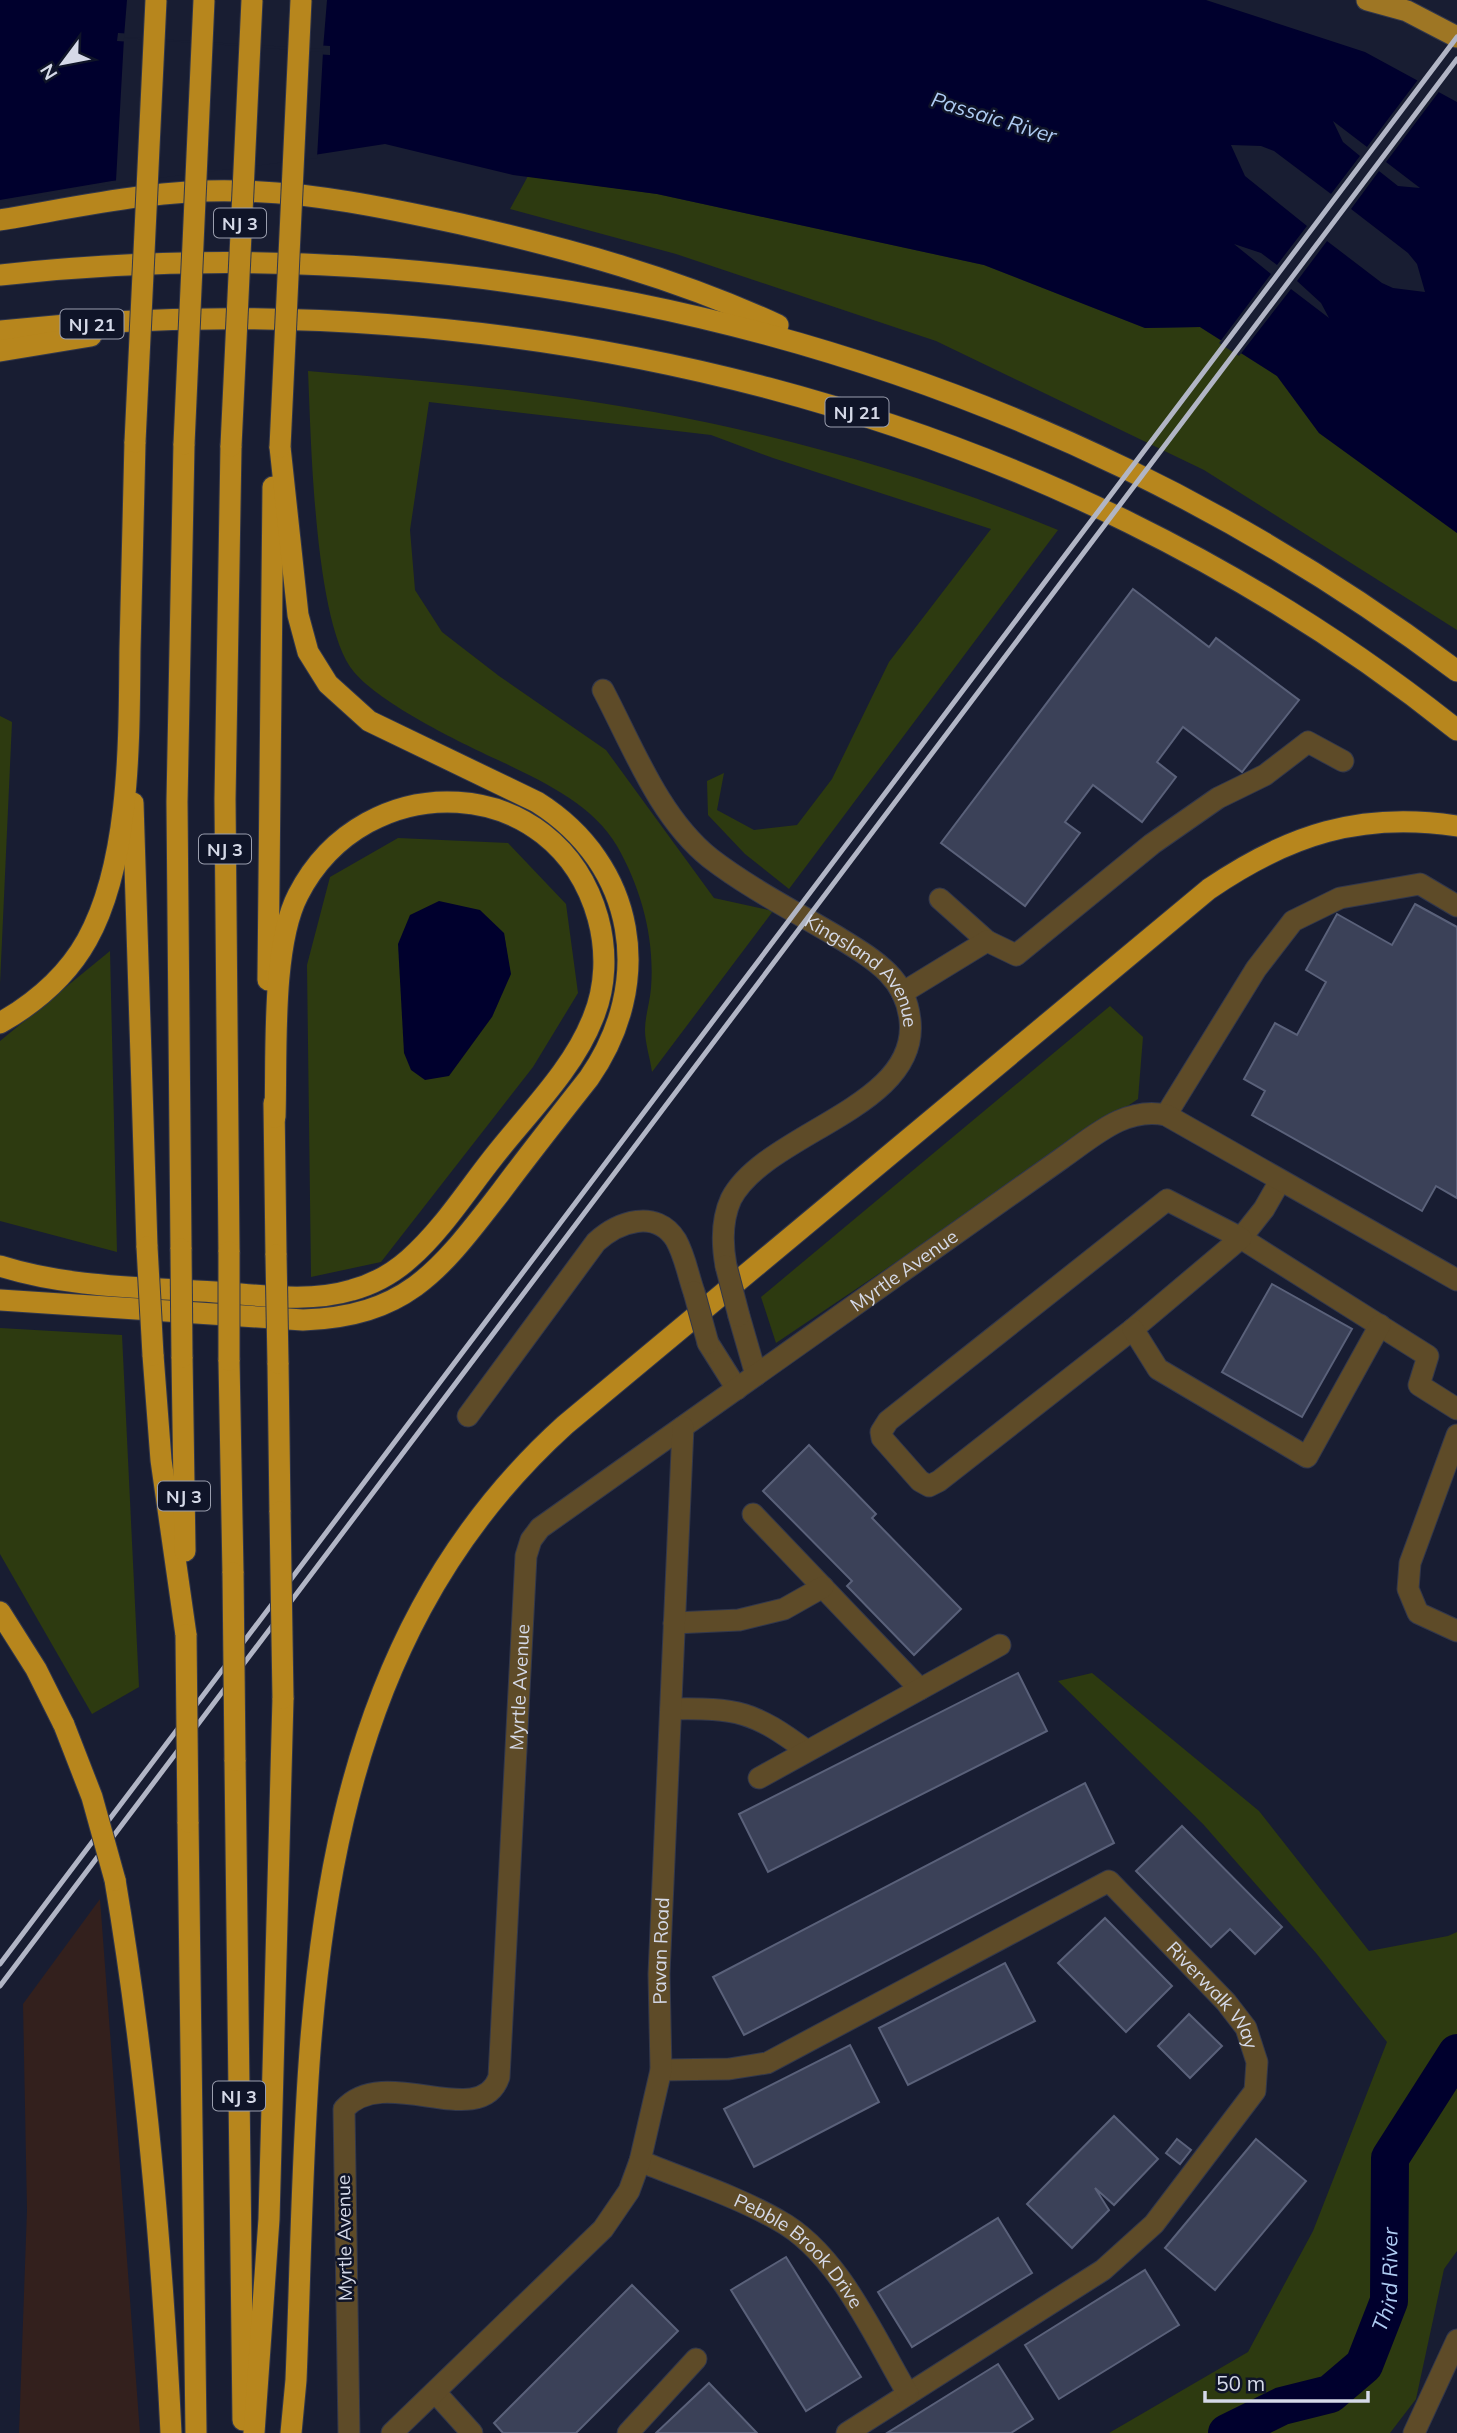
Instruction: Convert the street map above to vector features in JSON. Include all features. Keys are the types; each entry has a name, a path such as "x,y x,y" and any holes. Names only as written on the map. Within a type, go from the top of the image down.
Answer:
{"highway":[{"path":"0,1023 33,1002 76,958 97,919 110,879 122,813 129,707 135,442 156,0"},
{"name":"NJ 3","path":"196,2433 177,802 184,444 204,0"},
{"name":"NJ 3","path":"243,2433 229,1360 225,799 231,446 252,0"},
{"path":"254,2433 269,2219 283,1698 275,1117 267,880 273,483 279,447 301,0"},
{"path":"0,220 151,196 236,191 281,193 417,215 634,268 710,295 820,348"},
{"name":"NJ 21","path":"0,275 111,266 215,262 296,262 419,270 524,282 626,300 820,348 998,411 1144,477 1285,554 1457,671"},
{"path":"0,351 185,320"},
{"name":"NJ 21","path":"0,331 185,320 350,322 504,335 662,361 854,411 1014,471 1182,550 1317,631 1457,730"},
{"path":"0,1300 303,1320 337,1318 385,1304 414,1289 451,1256 599,1064 621,1013 628,974 623,916 609,878 586,843 555,813 537,802 369,721 341,698 317,668 308,652 298,615 279,447"},
{"path":"129,707 153,1355 161,1460 186,1635"},
{"path":"0,1266 39,1276 99,1284 304,1297 349,1292 376,1282 399,1268 431,1237 561,1072 579,1048 593,1020 604,973 602,938 594,904 567,858 540,833 516,818 493,808 459,801 425,802 390,810 340,840 314,869 288,919 281,962 275,1117"},
{"path":"290,2433 296,2380 310,2051 319,1961 335,1861 359,1756 386,1676 421,1605 462,1541 514,1475 565,1425 1209,889 1248,863 1313,834 1382,821 1406,820 1457,825"},
{"path":"0,1612 36,1669 64,1725 92,1797 115,1880 136,2016 153,2173 171,2433"}],"main road":[{"path":"1367,0 1407,11 1457,37"}],"street":[{"name":"Kingsland Avenue","path":"603,690 659,795 695,845 731,872 869,958 888,973 902,993 911,1030 909,1043 897,1069 860,1101 747,1177 731,1200 722,1240 726,1266 756,1375"},
{"path":"940,899 987,941 1016,955 1152,844 1218,798 1265,775 1308,743 1343,761"},
{"path":"1457,906 1420,884 1340,898 1293,921 1256,969 1166,1115 1457,1280"},
{"path":"902,993 987,941"},
{"name":"Myrtle Avenue","path":"349,2433 344,2109 360,2095 387,2090 476,2101 490,2094 499,2077 526,1556 540,1528 1110,1126 1135,1113 1166,1115"},
{"path":"1280,1181 1264,1209 1241,1238 1133,1329 929,1486 920,1481 882,1438 881,1432 888,1421 1167,1200 1241,1238 1428,1356 1419,1385 1457,1409"},
{"path":"467,1416 596,1242 609,1230 636,1221 663,1227 675,1238 708,1343 737,1389"},
{"path":"1133,1329 1158,1369 1307,1457 1380,1325"},
{"name":"Pavan Road","path":"392,2433 603,2229 629,2192 640,2161 661,2070 659,1974 683,1427"},
{"path":"1456,1440 1410,1563 1408,1589 1418,1613 1457,1631"},
{"path":"753,1514 920,1689"},
{"path":"674,1623 740,1620 784,1609 823,1587"},
{"path":"759,1778 1000,1645"},
{"path":"671,1709 726,1709 769,1723 807,1751"},
{"name":"Riverwalk Way","path":"661,2070 729,2069 767,2063 1109,1881 1246,2028 1257,2062 1255,2091 1154,2224 1103,2270 847,2433"},
{"name":"Pebble Brook Drive","path":"640,2161 779,2220 805,2239 834,2269 908,2394"},
{"path":"1414,2433 1457,2340"},
{"path":"628,2433 696,2359"},
{"path":"435,2392 472,2433"}],"shaded area":[{"path":"100,1899 140,2433 19,2433 27,2210 23,2004"}],"green space":[{"path":"528,176 657,194 984,265 1145,328 1200,327 1277,376 1319,433 1457,533 1457,630 1204,470 936,341 676,254 510,209"},
{"path":"308,371 457,384 677,416 871,464 934,484 1058,530 789,889 745,854 708,815 707,781 724,773 717,810 754,830 797,825 832,779 889,662 991,529 711,435 429,402 410,530 415,590 442,632 499,676 606,750 714,898 773,911 652,1072 645,1030 652,969 648,932 633,879 607,831 564,795 442,733 382,697 354,672 341,648 330,614 317,528"},
{"path":"0,716 12,722 0,984"},
{"path":"398,838 508,843 566,904 578,993 533,1067 381,1262 311,1277 307,965 330,877","holes":["504,933 510,974 492,1017"]},
{"path":"110,951 117,1252 0,1221 0,1041"},
{"path":"1110,1006 1143,1037 1138,1099 776,1343 761,1297"},
{"path":"0,1328 122,1335 139,1687 92,1714 0,1554"},
{"path":"1092,1673 1259,1811 1369,1951 1457,1932 1457,2251 1444,2269 1416,2399 1390,2433 1109,2433 1248,2352 1313,2231 1387,2042 1316,1953 1203,1824 1058,1681"}],"water":[{"name":"Passaic River","path":"0,0 1206,0 1365,52 1457,102 1457,533 1319,433 1277,376 1200,327 1145,328 984,265 657,194 513,175 385,144 262,163 112,181 0,200","holes":["118,33 330,46 330,55 117,41"]},
{"path":"439,901 480,910 504,933 511,974 492,1017 449,1076 425,1080 411,1070 404,1053 398,944 410,915"}],"pier":[{"path":"127,0 327,0 323,49 124,37"},
{"path":"124,38 323,52 317,158 112,184 0,203 116,181"},
{"path":"1420,77 1441,89 1386,162 1420,188 1398,186 1379,171 1351,209 1408,253 1417,264 1425,292 1393,288 1382,283 1327,241 1297,281 1321,303 1329,318 1291,289 1239,356 1219,343 1271,274 1234,244 1261,253 1277,265 1307,226 1245,176 1231,145 1261,146 1274,151 1331,194 1360,156 1343,142 1333,121 1367,147"}],"building":[{"path":"1133,589 1209,647 1216,638 1299,700 1242,772 1183,727 1157,762 1176,777 1142,822 1093,785 1065,822 1080,833 1025,906 941,843"},
{"path":"1415,904 1457,927 1457,1198 1436,1186 1422,1211 1252,1115 1265,1091 1244,1079 1275,1023 1297,1035 1326,982 1306,970 1337,914 1392,945"},
{"path":"1272,1284 1352,1329 1302,1417 1222,1372"},
{"path":"809,1445 876,1514 872,1518 961,1609 914,1655 847,1586 852,1581 763,1491"},
{"path":"1018,1673 1047,1731 768,1872 739,1814"},
{"path":"1085,1783 1114,1843 744,2035 713,1977"},
{"path":"1182,1826 1282,1927 1255,1954 1230,1929 1211,1947 1136,1871"},
{"path":"1105,1918 1172,1986 1126,2032 1058,1963"},
{"path":"1005,1963 1035,2021 908,2085 879,2028"},
{"path":"1189,2014 1222,2046 1190,2078 1158,2046"},
{"path":"850,2045 879,2102 754,2167 724,2109"},
{"path":"1114,2116 1158,2159 1114,2205 1095,2188 1109,2210 1072,2248 1027,2204"},
{"path":"1177,2139 1191,2150 1180,2164 1166,2153"},
{"path":"1256,2139 1306,2181 1215,2290 1165,2248"},
{"path":"998,2218 1032,2273 912,2347 878,2292"},
{"path":"786,2257 861,2377 806,2411 731,2290"},
{"path":"1145,2270 1179,2325 1059,2399 1025,2345"},
{"path":"632,2285 678,2331 576,2433 503,2433 494,2423"},
{"path":"998,2364 1033,2419 1011,2433 887,2433"},
{"path":"709,2383 757,2433 656,2433"}],"waterway":[{"name":"Third River","path":"1227,2433 1282,2406 1330,2394 1364,2365 1389,2301 1390,2158 1457,2053"}],"railway":[{"path":"0,1964 1457,37"},
{"path":"0,1986 1457,59"}]}
